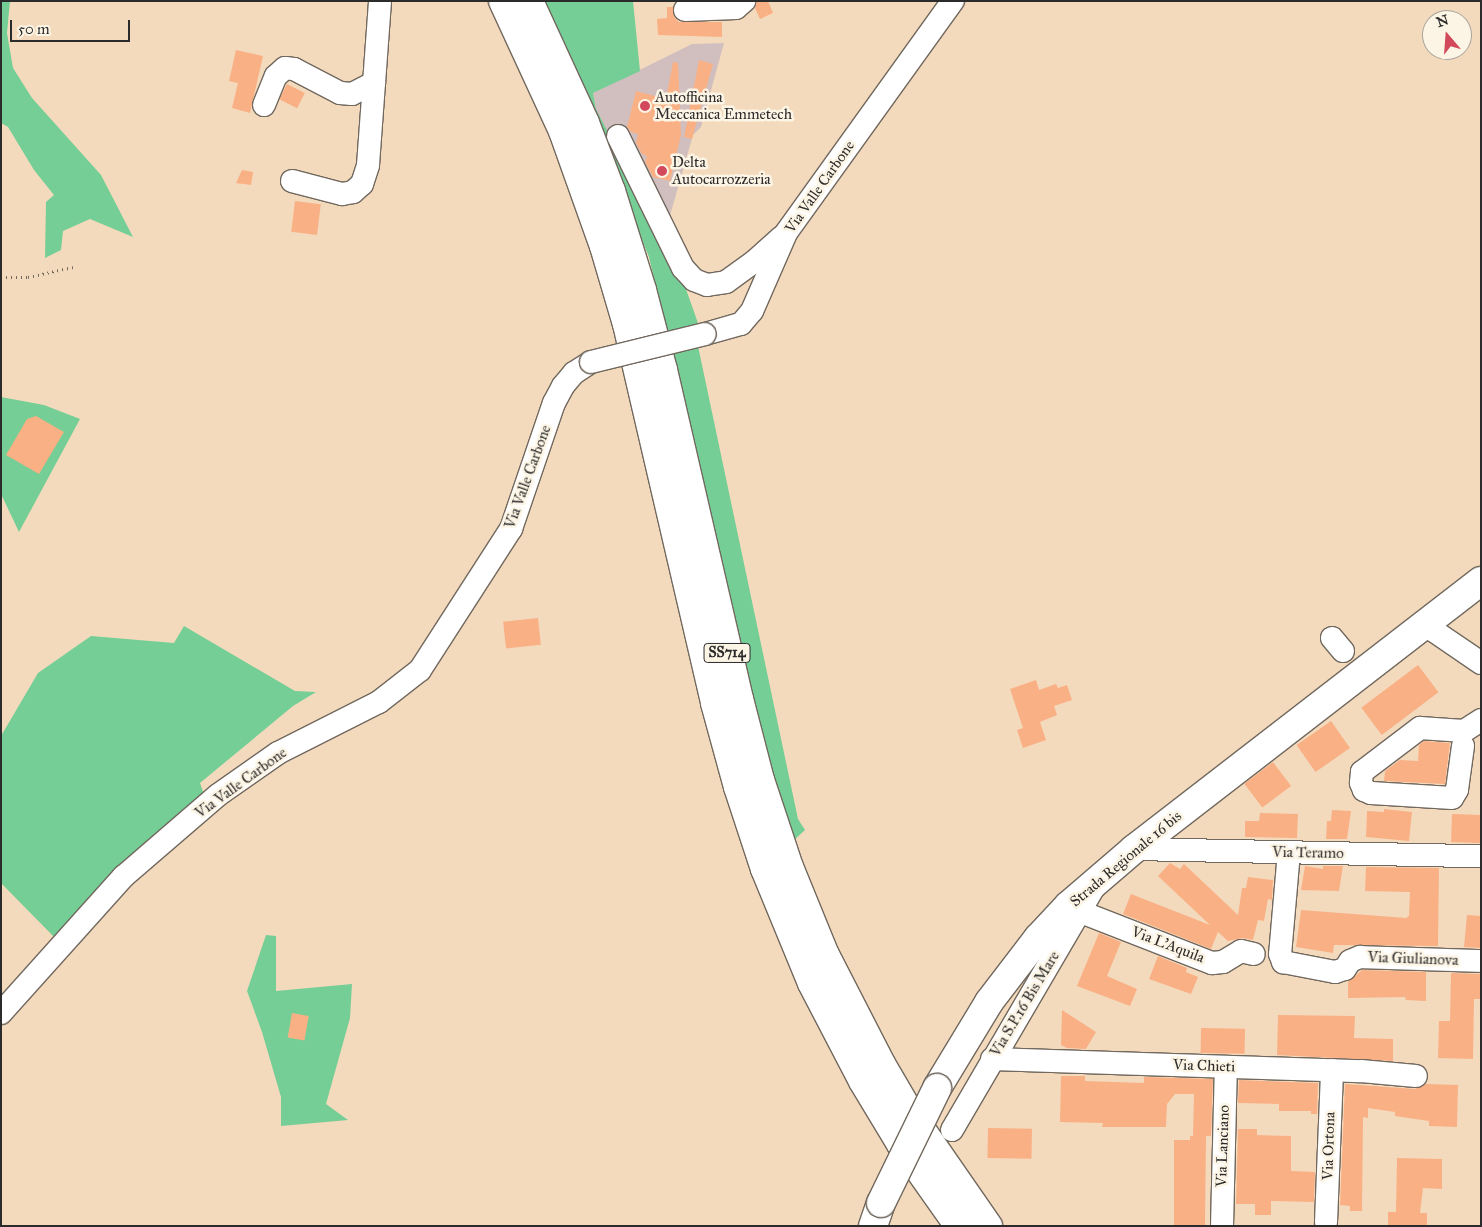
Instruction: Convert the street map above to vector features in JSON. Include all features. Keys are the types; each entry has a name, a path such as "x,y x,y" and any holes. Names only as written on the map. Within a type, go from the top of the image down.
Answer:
{"main road":[{"name":"SS714","path":"503,1 540,51 595,148 644,298 738,699 760,780 789,867 825,954 882,1064 925,1136 988,1226"},
{"name":"SS714","path":"529,1 540,51 619,295 715,703 738,787 765,869 812,982 864,1081 901,1144 959,1226"},
{"name":"Strada Regionale 16 bis","path":"877,1214 937,1088 989,1002 1038,938 1069,915 1098,878 1481,581"}],"street":[{"path":"292,181 342,194 353,192 362,184 368,165 380,1"},
{"path":"685,10 736,8 744,1"},
{"name":"Via Valle Carbone","path":"1,1013 123,877 218,795 278,753 379,702 420,670 511,529 554,403 563,386 574,373 591,362 741,324 752,311 786,233 953,1"},
{"path":"264,105 276,76 285,68 294,70 340,93 352,94 374,84"},
{"path":"618,136 684,268 694,280 707,285 726,282 755,261 786,233"},
{"path":"1426,623 1434,631 1481,664"},
{"name":"Via Teramo","path":"1133,850 1481,856"},
{"name":"Via S.P.16 Bis Mare","path":"952,1130 1069,915 1068,891 1097,864 1133,850"},
{"name":"Via Giulianova","path":"1289,852 1280,954 1283,962 1335,972 1345,969 1350,961 1360,957 1481,961"},
{"name":"Via L'Aquila","path":"1069,915 1212,963 1223,962 1241,951 1254,954"},
{"name":"Via Chieti","path":"992,1059 1332,1070 1416,1076"},
{"name":"Via Lanciano","path":"1222,1226 1226,1067"},
{"name":"Via Ortona","path":"1326,1222 1332,1070"}],"path":[{"path":"1,278 28,277 73,267"}],"shaded area":[{"path":"724,43 701,127 693,135 669,219 654,225 596,110 593,93 692,44"}],"green space":[{"path":"1,1 10,1 7,33 13,68 32,98 101,175 133,237 90,219 63,231 61,250 45,258 46,202 54,195 34,170 8,127 1,123"},
{"path":"544,1 633,1 640,71 593,93 596,109 681,275 699,326 667,334 649,257"},
{"path":"698,346 798,819 805,830 791,843 740,670 672,352"},
{"path":"1,397 44,405 80,419 19,532 1,494"},
{"path":"184,626 295,691 316,692 293,706 200,783 205,798 57,940 1,883 1,736 38,673 91,636 174,643"},
{"path":"266,935 276,936 276,991 352,984 350,1018 326,1104 348,1120 281,1126 281,1097 262,1032 247,991"}],"building":[{"path":"757,1 768,1 773,13 760,19 755,8"},
{"path":"667,7 673,7 674,17 679,22 722,22 722,37 658,35 657,19 667,18"},
{"path":"236,50 263,56 250,113 232,108 238,83 229,81"},
{"path":"699,60 713,64 692,139 684,137"},
{"path":"673,62 678,63 681,135 670,181 653,177 645,162 647,156 642,154 636,143 638,134 631,132 627,127 636,91 666,99"},
{"path":"287,84 305,93 297,108 279,99"},
{"path":"242,170 253,172 251,185 236,183"},
{"path":"295,201 321,204 317,235 291,232"},
{"path":"36,416 64,432 39,474 6,455 27,419"},
{"path":"538,618 541,645 506,649 503,622"},
{"path":"1418,665 1438,692 1382,735 1361,708"},
{"path":"1036,680 1039,690 1056,684 1058,688 1067,685 1072,700 1054,706 1057,715 1040,722 1046,740 1023,748 1017,730 1023,728 1010,689"},
{"path":"1331,721 1350,748 1316,772 1297,745"},
{"path":"1424,741 1450,743 1445,784 1384,781 1385,771 1400,760 1418,761 1419,745"},
{"path":"1273,762 1291,786 1262,808 1244,784"},
{"path":"1384,809 1412,812 1409,841 1366,837 1367,811 1384,812"},
{"path":"1332,810 1351,811 1347,839 1326,839 1327,821 1331,821"},
{"path":"1260,813 1298,814 1297,838 1245,837 1245,821 1259,821"},
{"path":"1452,814 1481,815 1480,843 1451,842"},
{"path":"1170,863 1180,869 1184,864 1238,915 1242,888 1246,888 1248,877 1273,880 1272,900 1268,899 1264,921 1258,920 1253,940 1243,938 1228,941 1218,932 1211,949 1123,914 1131,894 1210,925 1158,876"},
{"path":"1305,866 1323,869 1323,866 1343,866 1339,891 1301,890"},
{"path":"1366,867 1439,868 1438,946 1334,945 1333,953 1296,947 1301,910 1406,918 1409,916 1410,892 1365,891"},
{"path":"1467,915 1481,916 1481,948 1464,947"},
{"path":"1099,933 1121,942 1107,976 1137,989 1130,1006 1077,986"},
{"path":"1158,956 1187,968 1186,972 1198,977 1191,994 1149,979"},
{"path":"1362,970 1426,972 1426,1001 1406,1000 1405,997 1348,998 1348,982"},
{"path":"1451,973 1481,974 1481,999 1474,999 1473,1059 1438,1058 1439,1021 1450,1021"},
{"path":"1062,1010 1096,1032 1086,1049 1067,1048 1061,1045"},
{"path":"292,1013 309,1016 304,1041 288,1038"},
{"path":"1278,1015 1355,1016 1354,1038 1393,1039 1393,1061 1277,1055"},
{"path":"1201,1028 1245,1029 1245,1054 1201,1053"},
{"path":"1061,1076 1085,1076 1085,1081 1144,1083 1144,1077 1213,1079 1211,1136 1206,1136 1205,1226 1174,1226 1174,1140 1190,1140 1190,1136 1193,1136 1194,1094 1175,1094 1167,1104 1166,1127 1102,1127 1103,1123 1060,1122"},
{"path":"1239,1080 1318,1083 1317,1114 1311,1114 1311,1111 1279,1111 1279,1104 1238,1103"},
{"path":"1345,1084 1415,1089 1426,1084 1458,1085 1457,1127 1429,1126 1429,1121 1395,1116 1395,1112 1368,1108 1368,1118 1363,1117 1362,1211 1350,1211 1350,1206 1340,1205"},
{"path":"988,1128 1032,1129 1031,1159 987,1158"},
{"path":"1238,1129 1257,1129 1257,1135 1291,1136 1291,1171 1315,1172 1314,1202 1271,1201 1271,1215 1255,1215 1255,1204 1236,1204"},
{"path":"1397,1158 1442,1159 1442,1189 1423,1188 1420,1213 1427,1213 1427,1226 1388,1226 1388,1212 1396,1212"}],"place":[{"name":"Autofficina Meccanica Emmetech","path":"645,106"},
{"name":"Delta Autocarrozzeria","path":"662,171"}]}
